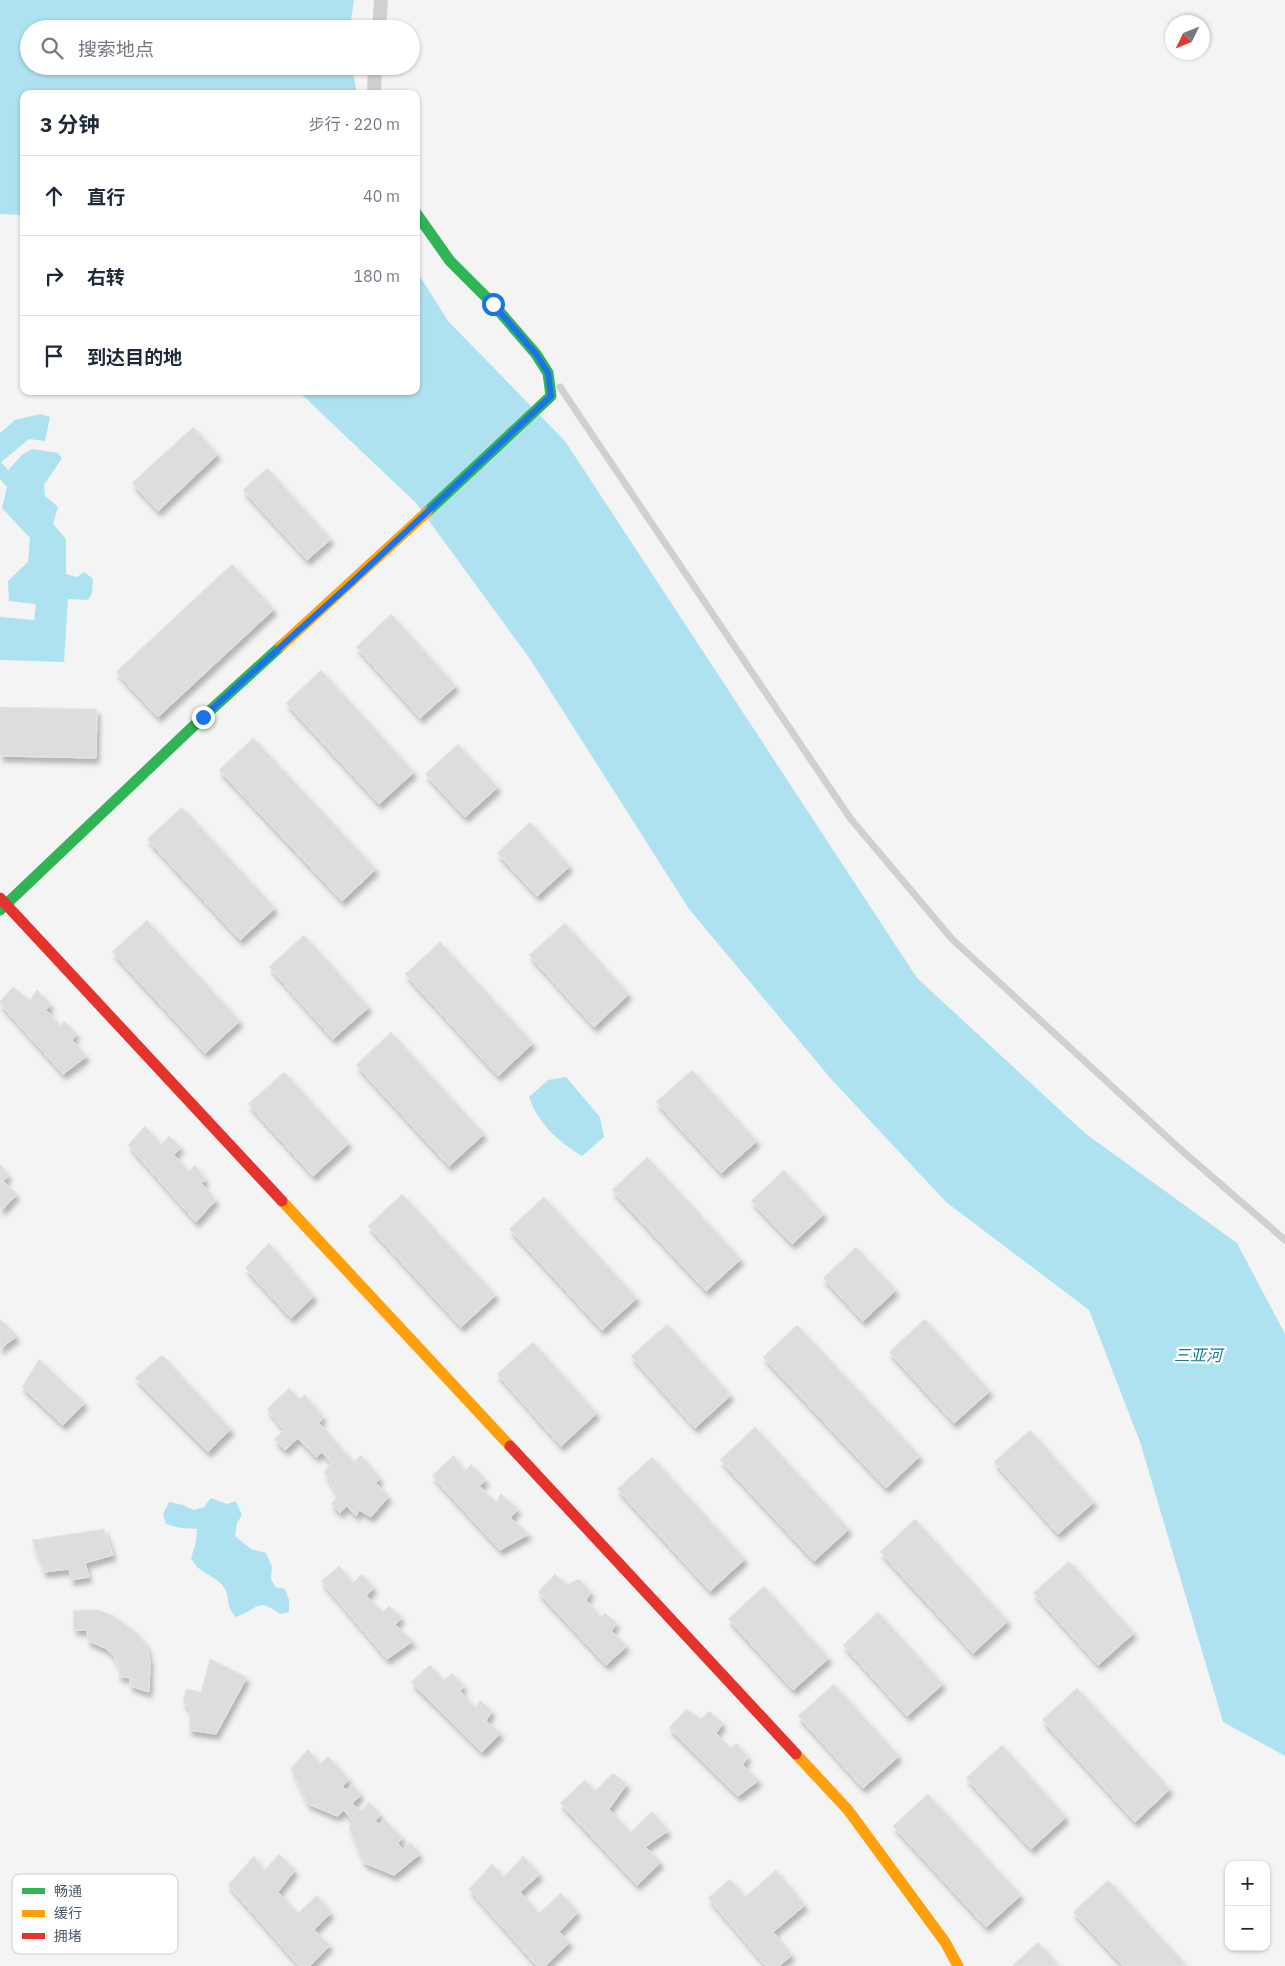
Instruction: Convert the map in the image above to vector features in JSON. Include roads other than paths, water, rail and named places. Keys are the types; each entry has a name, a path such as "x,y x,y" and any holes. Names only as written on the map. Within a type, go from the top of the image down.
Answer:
{"street":[{"path":"379,20 381,0"},
{"path":"374,90 375,75"},
{"path":"420,219 450,261 493,304 536,354 548,373 551,396 2,904 848,1810 945,1942 958,1966"}],"lane":[{"path":"560,387 850,818 952,939 1180,1150 1285,1240"}],"water":[{"path":"0,0 354,0 351,20 20,20 20,75 354,75 356,90 20,90 20,215 0,214"},
{"name":"三亚河","path":"420,276 448,321 565,441 917,978 1086,1134 1237,1243 1285,1334 1285,1756 1223,1722 1140,1442 1089,1310 946,1202 832,1080 689,909 530,659 416,503 302,395 420,395"},
{"path":"40,414 50,417 45,441 29,439 1,462 8,470 23,454 32,449 58,453 62,458 44,485 45,496 58,507 53,524 66,539 66,574 77,577 84,572 93,579 92,593 88,600 68,599 64,662 0,660 0,617 34,620 36,604 9,601 8,581 28,562 30,538 2,508 7,487 0,479 0,433 15,420"},
{"path":"566,1077 600,1117 604,1137 582,1156 550,1131 538,1116 529,1097 548,1080"},
{"path":"211,1498 227,1504 236,1501 242,1515 237,1523 235,1536 251,1549 266,1553 272,1566 271,1579 275,1587 285,1589 289,1600 289,1612 280,1614 262,1605 236,1617 230,1609 227,1593 222,1584 198,1568 191,1558 196,1542 197,1529 181,1528 166,1524 163,1514 169,1502 194,1510 204,1507"}]}
